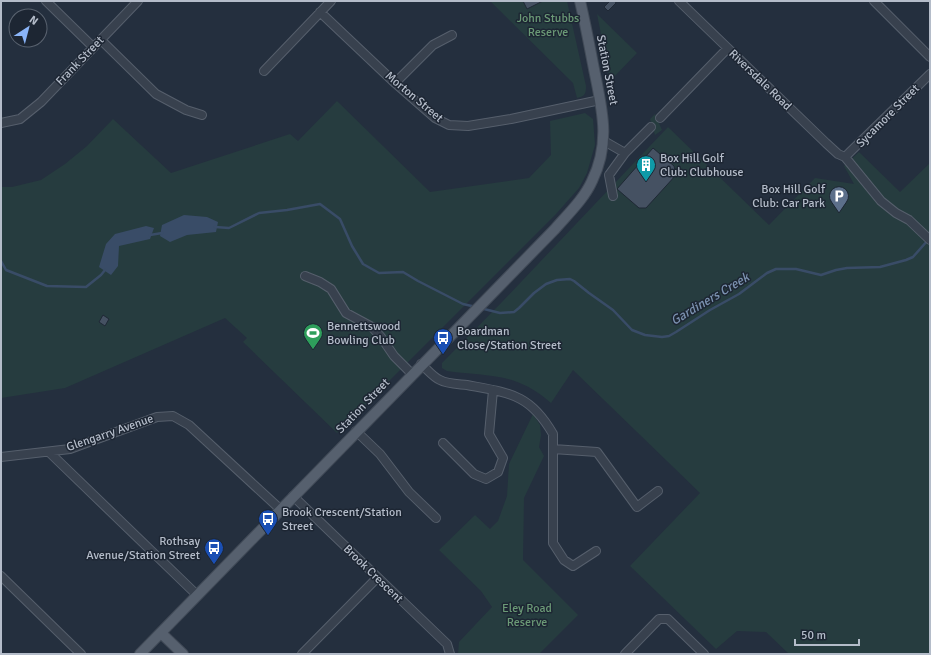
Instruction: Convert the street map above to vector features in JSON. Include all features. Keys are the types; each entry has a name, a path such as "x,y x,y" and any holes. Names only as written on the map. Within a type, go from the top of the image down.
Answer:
{"main road":[{"name":"Station Street","path":"140,654 464,322 575,206 592,182 597,170 604,141 604,120 580,2"},
{"path":"161,633 183,654"}],"street":[{"path":"46,1 93,47"},
{"name":"Frank Street","path":"1,123 20,119 41,102 138,1"},
{"path":"264,71 331,1"},
{"name":"Riversdale Road","path":"679,1 727,49 838,154 844,157 881,201 896,213 910,220 927,238"},
{"path":"874,1 930,57"},
{"name":"Morton Street","path":"320,12 395,83 435,118 449,125 468,126 490,123 600,100"},
{"path":"395,83 433,45 452,35"},
{"path":"101,40 156,94 186,110 202,115"},
{"path":"660,118 727,49"},
{"name":"Sycamore Street","path":"844,157 851,152 930,74"},
{"path":"613,196 609,175 625,153 651,127"},
{"path":"604,141 625,153"},
{"path":"597,170 609,175"},
{"path":"305,276 332,289 346,313 372,327 394,356 412,374"},
{"path":"422,364 441,381 514,395 530,404 545,419 553,434 553,543 564,560 573,566 596,551"},
{"path":"443,443 474,474 486,479 498,472 503,458 489,434 493,390"},
{"name":"Glengarry Avenue","path":"1,457 49,452 70,448 157,417 173,416 189,425 280,509"},
{"path":"356,431 380,454 410,492 436,518"},
{"path":"553,449 597,452 637,507 658,491"},
{"path":"49,452 197,595"},
{"name":"Brook Crescent","path":"293,496 446,644 450,654"},
{"path":"1,576 81,654"},
{"path":"302,654 377,578"},
{"path":"625,654 659,619 668,619 704,654"}],"green space":[{"name":"John Stubbs Reserve","path":"490,1 567,1 586,86 585,93 582,96 577,98 573,83"},
{"path":"597,14 637,53 611,80 609,75"},
{"path":"337,101 430,192 529,178 551,155 550,121 585,113 593,119 595,145 587,173 579,188 556,214 337,433 243,342 247,338 225,318 65,388 1,398 1,187 12,187 41,180 65,164 87,146 113,119 171,173 290,134 298,141"},
{"path":"655,114 662,130 655,135 650,119"},
{"path":"668,127 769,225 815,178 854,184 844,166 859,152 900,192 930,163 930,654 789,654 766,632 737,631 716,649 630,566 700,493 573,370 551,403 538,393 514,381 490,376 447,371 442,368 442,363"},
{"name":"Eley Road Reserve","path":"533,414 540,425 541,435 539,447 544,456 524,498 523,560 578,615 539,654 458,654 459,642 492,607 481,591 439,550 475,515 490,529 498,521 507,496 509,464"}],"water":[{"path":"184,215 207,217 218,222 216,232 187,235 170,242 160,236 162,225"},
{"path":"146,226 154,228 150,239 119,246 118,266 111,275 99,267 106,244 115,234"}],"building":[{"path":"523,1 543,1 527,9"},
{"path":"610,1 615,1 616,3 608,11 604,7"},
{"name":"Box Hill Golf Club: Clubhouse","path":"653,148 674,166 676,175 646,208 639,208 617,189"},
{"path":"103,315 109,319 105,326 99,322"}],"waterway":[{"name":"Gardiners Creek","path":"215,227 229,228 259,213 320,204 340,219 352,246 363,264 379,273 403,272 463,304 476,307"},
{"name":"Gardiners Creek","path":"150,235 162,233"},
{"name":"Gardiners Creek","path":"480,308 500,313 514,312 546,284 557,280 570,279 613,310 632,330 645,335 662,337 669,336 710,310 739,294 767,273 776,269 796,269 821,275 847,268 880,267 913,257 928,240"},
{"name":"Gardiners Creek","path":"1,261 6,270 47,286 86,287 105,270"}],"place":[{"name":"Box Hill Golf Club: Clubhouse","path":"646,182"},
{"name":"Box Hill Golf Club: Car Park","path":"839,213"},
{"name":"Bennettswood Bowling Club","path":"313,350"},
{"name":"Boardman Close/Station Street","path":"443,355"},
{"name":"Brook Crescent/Station Street","path":"268,536"},
{"name":"Rothsay Avenue/Station Street","path":"214,565"}]}
